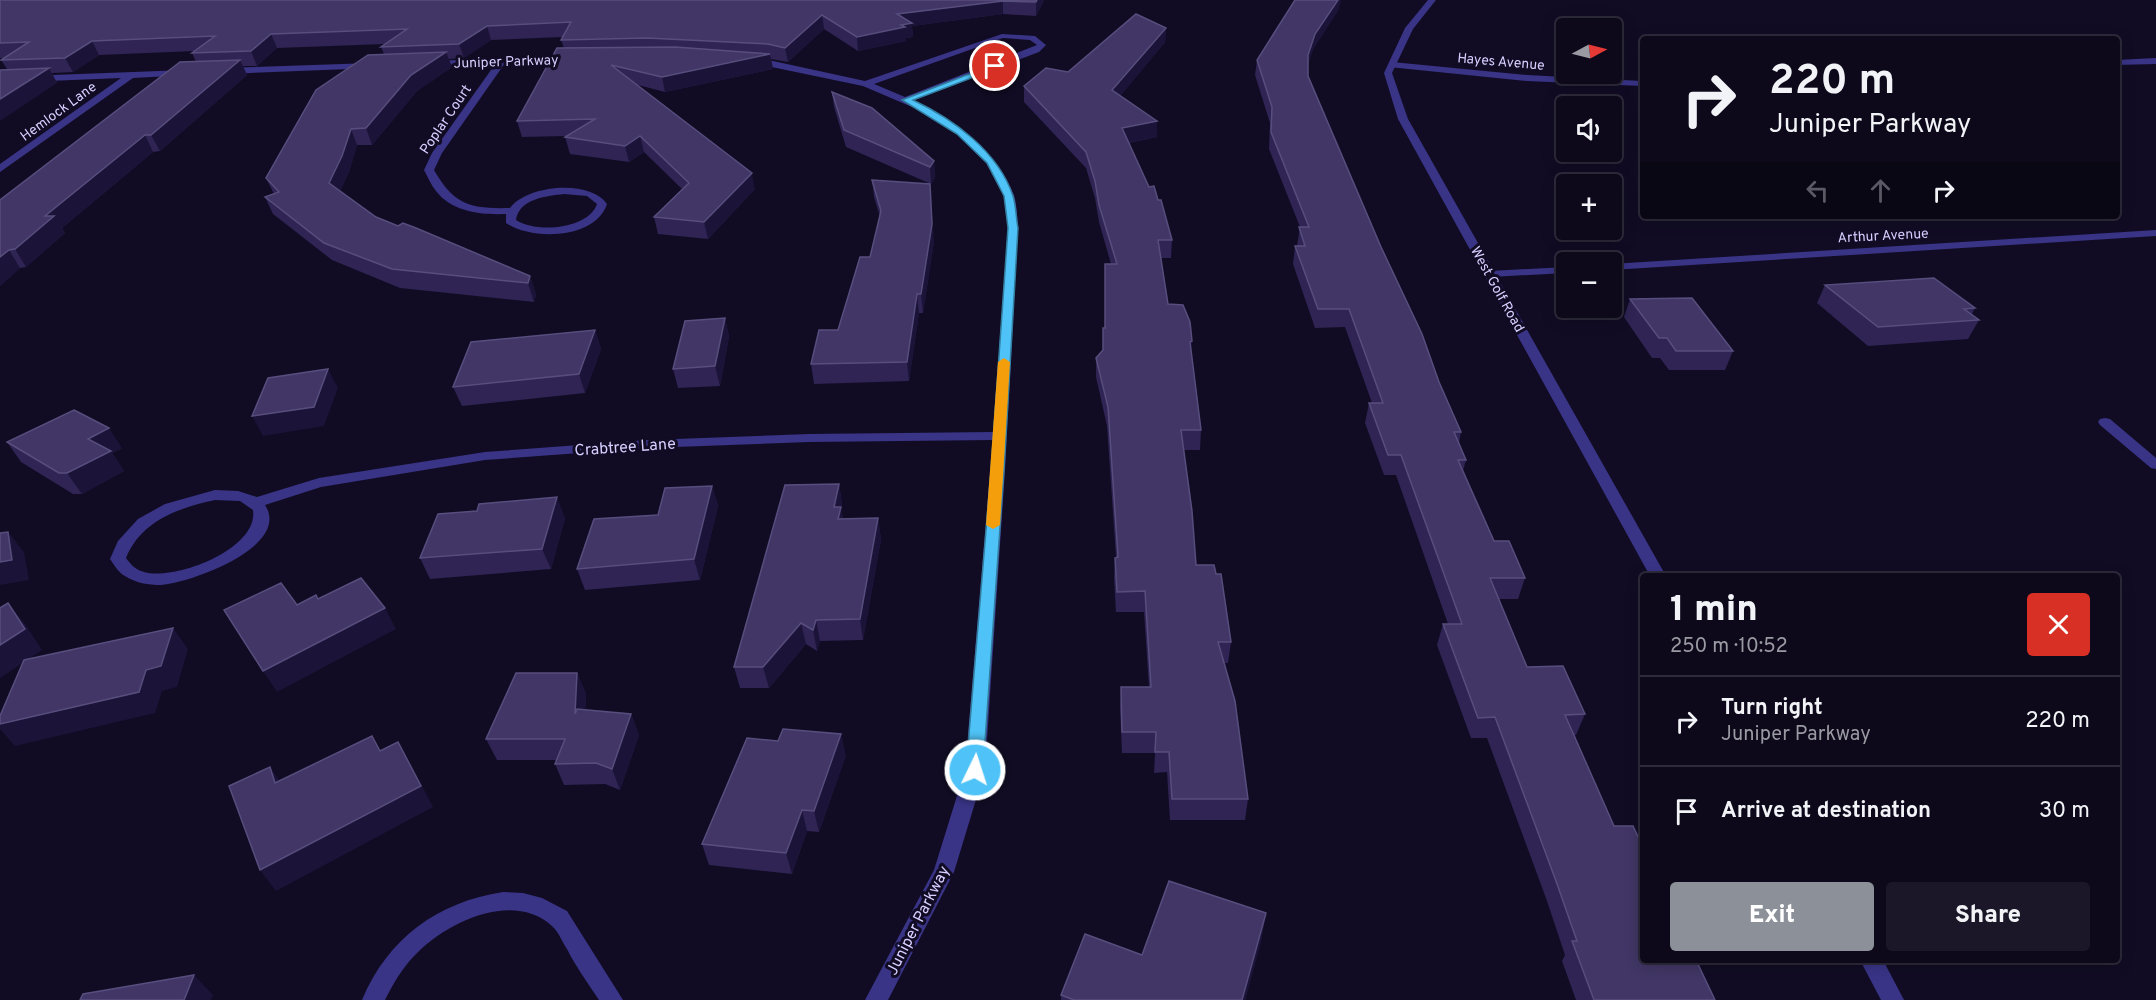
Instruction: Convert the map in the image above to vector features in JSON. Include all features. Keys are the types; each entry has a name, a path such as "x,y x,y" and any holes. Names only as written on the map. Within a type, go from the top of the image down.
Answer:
{"street":[{"name":"West Golf Road","path":"1432,0 1409,28 1388,73 1403,119 1656,573"},
{"path":"866,84 1002,36 1032,38 1041,45 1036,50 906,100"},
{"name":"Juniper Parkway","path":"416,64 581,58"},
{"name":"Poplar Court","path":"502,61 436,153 429,170 440,191 459,204 486,212 512,211"},
{"name":"Juniper Parkway","path":"741,61 772,64 866,84 929,111 960,132 990,162 1008,196 1013,228 975,770 944,872 876,1000"},
{"path":"2120,63 2156,61"},
{"name":"Hayes Avenue","path":"1392,64 1527,78 1640,84"},
{"path":"0,80 381,65"},
{"name":"Hemlock Lane","path":"0,169 131,75"},
{"path":"564,191 591,194 599,198 602,204 593,217 569,228 554,230 532,230 515,226 510,221 512,211 522,202 534,197 564,191"},
{"name":"Arthur Avenue","path":"1622,266 2156,233"},
{"path":"1490,274 1556,271"},
{"path":"2105,422 2156,465"},
{"name":"Crabtree Lane","path":"255,503 319,483 485,456 648,444 766,439 1000,436"},
{"path":"215,495 235,495 251,499 255,503 260,507 263,518 258,531 246,545 227,558 204,569 179,576 155,579 136,577 123,570 118,559 121,546 131,533 148,519 192,500 215,495"},
{"path":"373,1000 388,971 413,942 443,920 477,906 508,901 537,906 560,919 612,1000"},
{"path":"1873,963 1893,1000"}],"building":[{"path":"0,0 1037,0 1036,2 1003,1 897,14 912,23 901,25 905,27 857,37 822,15 785,48 768,44 647,38 561,40 571,22 487,26 459,44 381,47 407,29 271,34 251,51 192,53 215,36 92,41 65,58 1,60 29,42 0,43"},
{"path":"1295,0 1338,0 1315,34 1308,55 1308,76 1381,247 1422,334 1439,382 1461,432 1454,432 1466,460 1458,460 1494,541 1509,541 1525,578 1490,578 1527,667 1563,666 1585,714 1565,715 1614,826 1633,826 1640,841 1640,963 1697,963 1715,1000 1594,1000 1572,941 1577,941 1495,717 1478,718 1443,624 1462,624 1401,455 1388,455 1369,403 1383,403 1349,309 1318,309 1295,246 1305,246 1299,227 1309,227 1271,132 1272,107 1257,60"},
{"path":"1136,14 1166,28 1112,90 1157,121 1122,128 1149,187 1154,186 1158,200 1161,200 1172,240 1158,240 1168,304 1183,305 1190,322 1192,341 1190,342 1201,430 1181,430 1192,511 1196,565 1214,565 1216,574 1221,574 1231,642 1218,642 1235,701 1248,799 1172,799 1169,752 1155,752 1156,732 1122,732 1121,687 1151,687 1145,591 1117,592 1115,558 1118,557 1108,407 1096,358 1103,350 1105,264 1117,264 1086,152 1024,86 1046,68 1068,72"},
{"path":"675,47 770,54 662,77 611,65 752,173 704,222 654,217 689,183 640,136 625,146 565,137 595,119 517,121 557,48"},
{"path":"446,52 411,75 366,128 351,129 342,156 329,183 376,217 398,226 403,223 530,276 528,283 392,269 324,243 265,197 279,192 266,178 316,90 368,55"},
{"path":"240,60 151,135 145,135 45,216 54,216 15,249 9,250 0,257 0,200 180,62"},
{"path":"49,68 0,99 0,70"},
{"path":"832,92 872,108 934,161 930,167 844,130"},
{"path":"872,180 930,184 932,224 921,294 917,294 907,362 811,364 819,330 838,330 860,257 870,257 881,211"},
{"path":"1934,278 1975,308 1964,309 1979,320 1878,327 1825,285"},
{"path":"1692,298 1733,351 1676,351 1667,338 1659,338 1630,299"},
{"path":"725,318 715,366 673,369 685,321"},
{"path":"595,330 579,374 453,387 471,342"},
{"path":"328,369 314,407 252,416 268,378"},
{"path":"74,410 109,428 88,439 111,451 67,473 59,473 7,442"},
{"path":"839,484 834,507 841,507 838,519 878,518 860,619 816,620 813,630 801,623 763,667 734,667 785,485"},
{"path":"712,486 694,559 577,569 594,519 658,515 665,488"},
{"path":"557,497 542,549 420,558 438,514 477,511 479,504"},
{"path":"8,532 12,560 0,562 0,533"},
{"path":"361,578 385,608 263,671 224,610 281,583 297,605 316,595 318,599"},
{"path":"8,603 25,629 0,645 0,608"},
{"path":"173,628 161,666 146,670 139,692 0,724 0,716 24,660"},
{"path":"516,673 577,673 575,714 577,709 631,714 612,769 596,763 555,764 565,739 486,739"},
{"path":"783,729 841,734 814,811 802,810 786,853 702,844 747,738 778,741"},
{"path":"372,736 380,751 398,742 421,786 260,870 229,786 270,767 275,783"},
{"path":"1169,881 1266,913 1242,1000 1074,1000 1061,995 1085,934 1142,955"},
{"path":"194,975 184,1000 80,1000 83,994"}],"slow traffic":[{"path":"993,525 1004,362"}],"route":[{"path":"975,770 998,470 1013,228 1008,196 990,162 960,132 929,111 906,100 995,66"}]}
